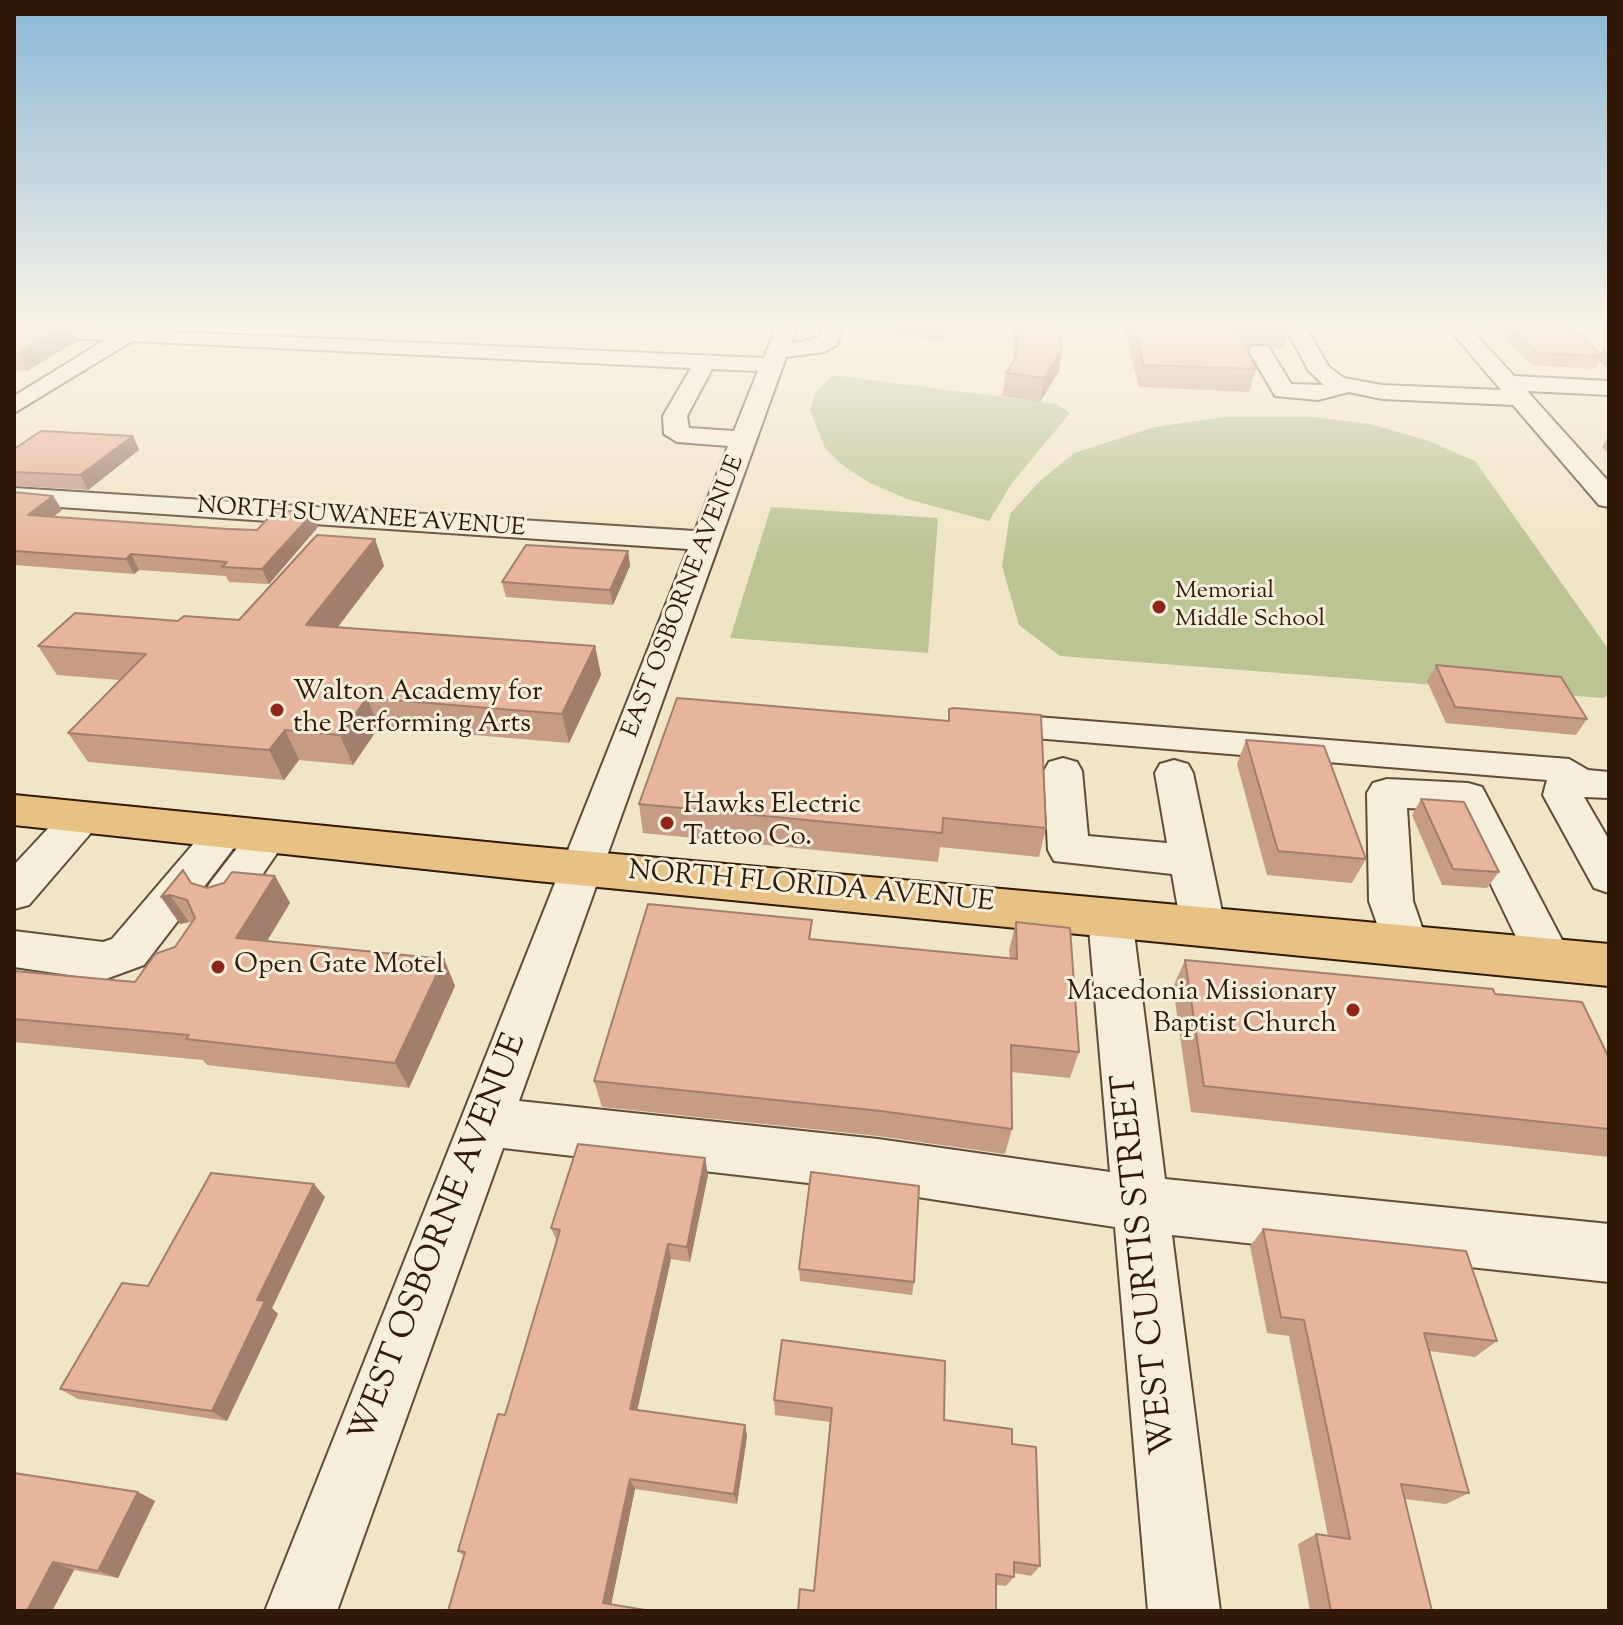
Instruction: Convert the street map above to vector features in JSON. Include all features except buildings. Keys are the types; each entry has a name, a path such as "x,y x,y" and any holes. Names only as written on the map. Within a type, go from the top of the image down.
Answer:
{"main road":[{"name":"NORTH FLORIDA AVENUE","path":"14,810 582,868 1609,965"}],"street":[{"path":"685,401 675,416 677,434 745,440"},
{"name":"EAST OSBORNE AVENUE","path":"582,868 745,440 753,401"},
{"path":"1525,401 1597,473 1609,499"},
{"name":"NORTH SUWANEE AVENUE","path":"14,496 707,541"},
{"path":"644,705 682,709"},
{"path":"950,722 1555,768 1595,784"},
{"path":"1063,771 1069,850 1191,860"},
{"path":"1174,773 1203,926"},
{"path":"1595,784 1564,788 1563,795 1609,877"},
{"path":"1405,945 1391,901 1387,793 1468,797 1549,959"},
{"path":"14,893 82,817"},
{"path":"225,895 247,834"},
{"path":"128,952 247,834"},
{"name":"WEST OSBORNE AVENUE","path":"301,1611 582,868"},
{"name":"WEST CURTIS STREET","path":"1110,917 1184,1611"},
{"path":"14,949 103,961 128,952 182,951"},
{"path":"485,1122 878,1165 1141,1204 1609,1253"}],"green space":[{"path":"813,401 1032,401 1057,404 1070,413 1012,483 989,521 907,499 868,482 841,464 825,448 810,410"},
{"path":"1224,417 1313,417 1370,424 1426,440 1475,461 1609,650 1609,695 1603,698 1060,656 1019,625 1002,566 1010,514 1039,482 1074,453 1155,427"},
{"path":"771,507 938,518 928,653 730,638"}],"place":[{"name":"Memorial Middle School","path":"1159,607"},
{"name":"Walton Academy for the Performing Arts","path":"277,710"},
{"name":"Hawks Electric Tattoo Co.","path":"667,823"},
{"name":"Open Gate Motel","path":"218,967"},
{"name":"Macedonia Missionary Baptist Church","path":"1353,1010"}]}
